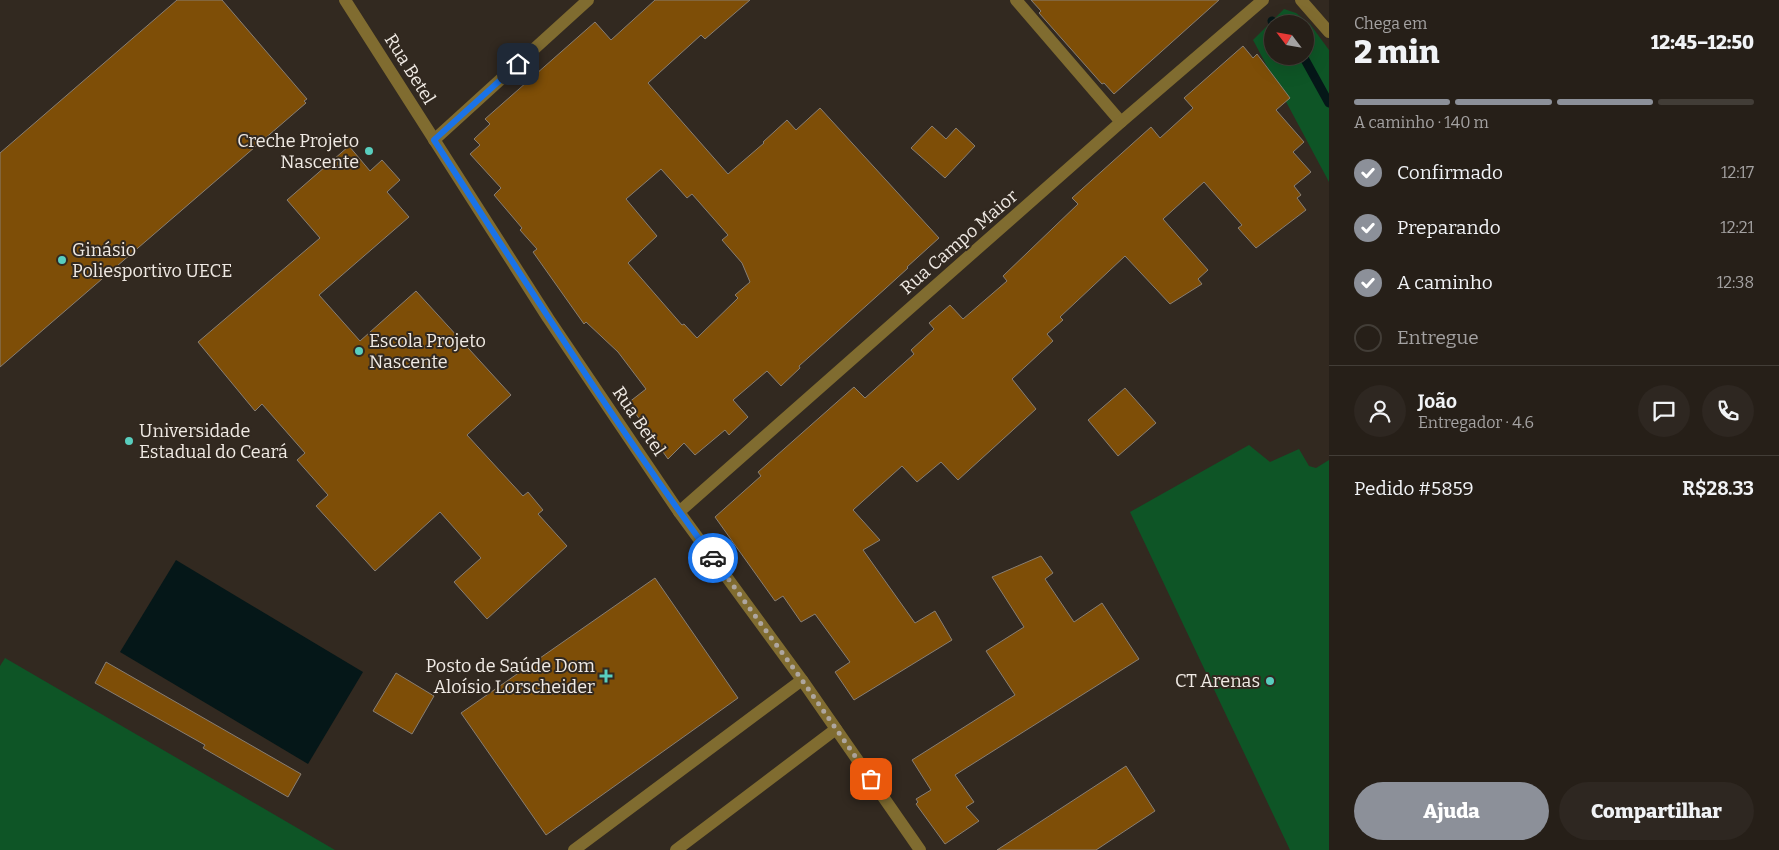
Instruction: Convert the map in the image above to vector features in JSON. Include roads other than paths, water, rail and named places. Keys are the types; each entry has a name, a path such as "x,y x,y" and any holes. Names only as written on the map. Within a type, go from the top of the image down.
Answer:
{"street":[{"name":"Rua Betel","path":"346,0 548,318 679,512 802,680 920,850"},
{"path":"434,140 588,0"},
{"path":"1016,0 1121,122"},
{"name":"Rua Campo Maior","path":"679,512 1121,122 1263,0"},
{"path":"1301,0 1329,32"},
{"path":"574,850 802,680"},
{"path":"676,850 836,729"}],"waterway":[{"path":"1308,65 1329,103"}],"place":[{"name":"Creche Projeto Nascente","path":"369,151"},
{"name":"Ginásio Poliesportivo UECE","path":"62,260"},
{"name":"Escola Projeto Nascente","path":"359,351"},
{"name":"Universidade Estadual do Ceará","path":"129,441"},
{"name":"Posto de Saúde Dom Aloísio Lorscheider","path":"606,676"},
{"name":"CT Arenas","path":"1270,681"}]}
